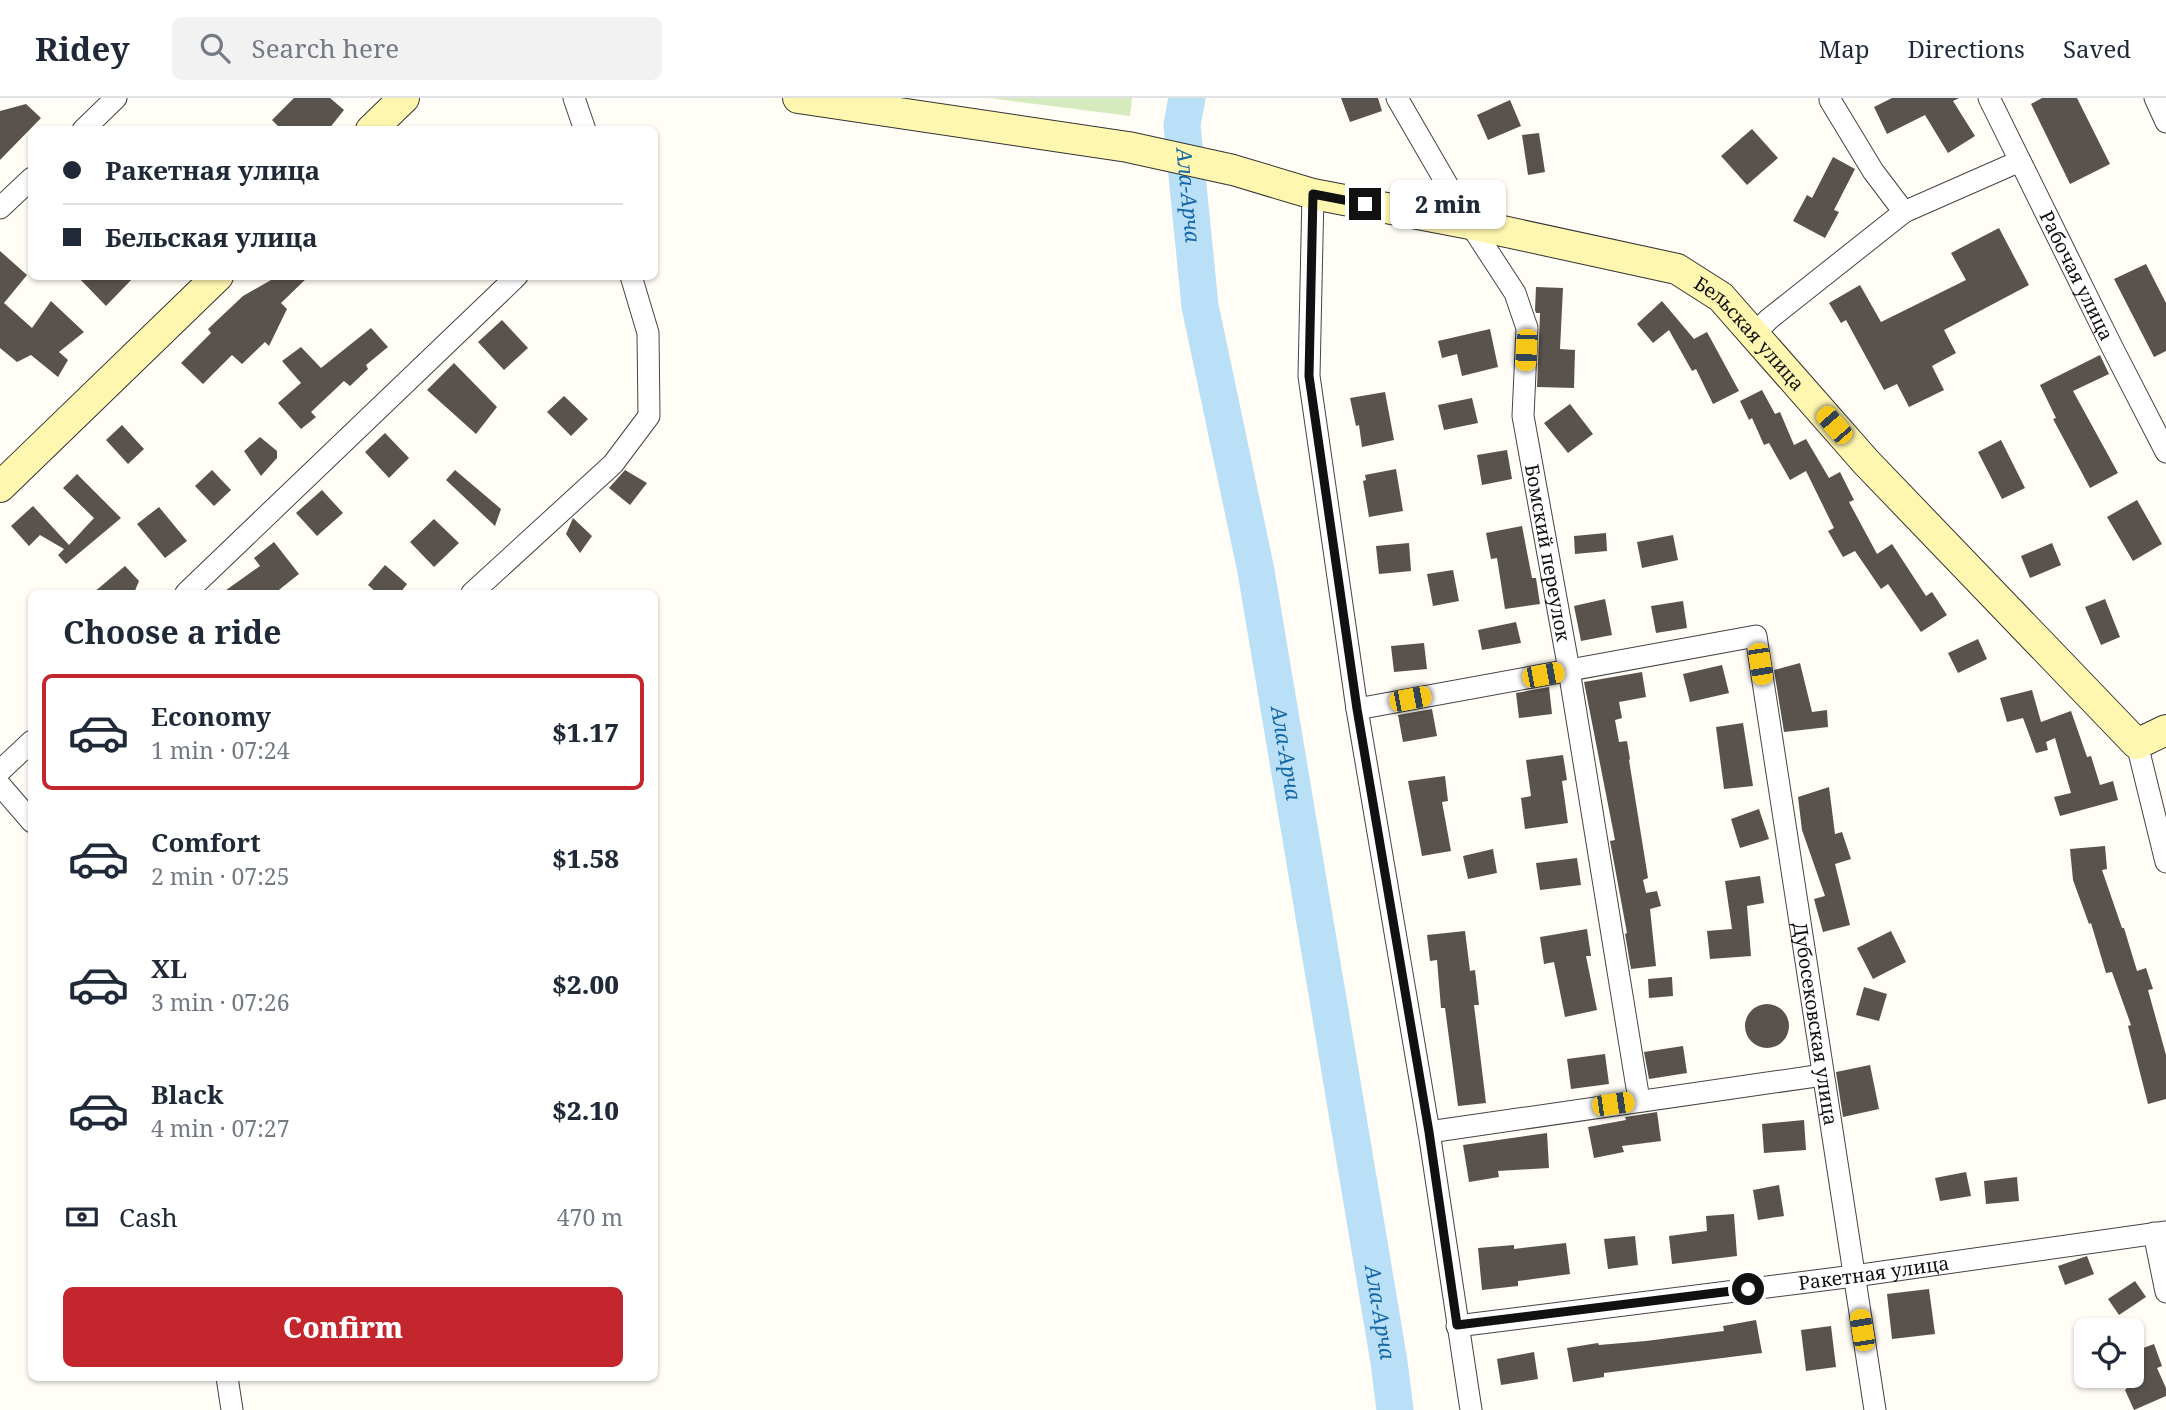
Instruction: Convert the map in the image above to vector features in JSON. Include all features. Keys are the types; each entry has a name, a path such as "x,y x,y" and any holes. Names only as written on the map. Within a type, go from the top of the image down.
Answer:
{"street":[{"path":"87,126 116,98"},
{"path":"375,126 404,98"},
{"path":"574,98 583,126"},
{"name":"Бельская улица","path":"798,98 1128,147 1233,170 1313,194 1678,268 1721,297 1866,462 2137,744"},
{"name":"Бомский переулок","path":"1397,98 1470,224 1515,293 1527,328 1523,416 1569,670 1639,1100"},
{"name":"Рабочая улица","path":"1989,98 2166,452"},
{"path":"2155,98 2166,122"},
{"path":"1830,100 1873,171 1904,212"},
{"path":"1754,334 1769,319 1904,212 2020,161"},
{"path":"0,208 28,182"},
{"path":"1313,194 1309,376 1357,709 1429,1132 1471,1410"},
{"path":"0,486 214,280"},
{"path":"189,590 513,280"},
{"path":"475,590 613,464 649,416 648,333 632,280"},
{"name":"Дубосековская улица","path":"1569,670 1756,636 1875,1410"},
{"path":"1357,709 1569,670"},
{"path":"2166,730 2137,744 2166,862"},
{"path":"0,771 28,745"},
{"path":"0,785 28,817"},
{"path":"1429,1132 1823,1074"},
{"path":"2160,1233 2166,1292"},
{"name":"Ракетная улица","path":"1457,1325 1854,1276 2160,1233"},
{"path":"228,1381 232,1410"}],"green space":[{"path":"989,98 1132,98 1130,116"}],"building":[{"path":"294,98 330,98 344,110 331,126 278,126 272,120"},
{"path":"1341,98 1378,98 1382,111 1350,122"},
{"path":"1892,98 1959,98 1953,101 1975,136 1948,153 1925,115 1887,134 1874,107"},
{"path":"2042,98 2077,98 2110,164 2070,184 2031,104"},
{"path":"1510,100 1521,126 1488,140 1477,115"},
{"path":"26,104 41,118 33,126 28,126 28,131 0,160 0,111"},
{"path":"1752,129 1778,158 1747,185 1721,156"},
{"path":"1539,133 1545,172 1528,175 1522,135"},
{"path":"1833,157 1855,169 1834,210 1839,212 1825,238 1793,221 1807,195 1812,198"},
{"path":"1999,228 2029,285 1944,330 1956,353 1932,366 1944,390 1909,407 1897,384 1884,390 1846,320 1841,323 1829,303 1860,285 1881,322 1966,280 1951,253"},
{"path":"0,251 27,275 4,303 32,328 51,301 84,332 59,352 68,360 58,377 31,355 17,362 0,348"},
{"path":"2146,264 2166,303 2166,351 2154,357 2114,279"},
{"path":"81,280 131,280 106,306"},
{"path":"271,280 305,280 281,303 287,309 269,346 265,342 242,364 232,355 203,384 181,363 211,333 208,329 243,296"},
{"path":"1536,287 1563,288 1560,349 1575,350 1574,388 1537,387 1540,313 1535,310"},
{"path":"1662,301 1694,339 1707,332 1739,391 1713,404 1696,369 1692,371 1669,330 1653,343 1637,324"},
{"path":"502,320 528,348 504,370 478,342"},
{"path":"371,328 388,347 366,365 368,369 350,386 344,381 311,412 316,417 301,429 278,403 301,383 282,361 301,347 321,368"},
{"path":"1490,329 1498,367 1462,376 1457,354 1442,358 1438,341"},
{"path":"2100,355 2109,374 2073,391 2118,473 2090,488 2053,419 2056,418 2040,385"},
{"path":"454,363 497,407 476,434 427,390"},
{"path":"1762,390 1775,414 1780,412 1794,445 1806,439 1829,478 1840,472 1854,500 1849,502 1877,554 1892,544 1926,596 1932,592 1947,615 1921,632 1888,584 1881,589 1855,551 1843,557 1828,531 1834,528 1806,471 1790,480 1769,443 1764,445 1752,418 1749,420 1740,401"},
{"path":"1385,392 1394,440 1362,447 1359,425 1356,426 1350,398"},
{"path":"564,396 588,419 571,436 547,412"},
{"path":"1472,398 1478,423 1444,430 1438,405"},
{"path":"1570,404 1593,434 1568,453 1544,423"},
{"path":"122,425 144,449 128,464 106,440"},
{"path":"385,433 409,458 389,478 365,452"},
{"path":"260,437 277,451 277,458 261,476 244,451"},
{"path":"2001,440 2025,488 2002,499 1978,452"},
{"path":"1507,450 1512,479 1482,485 1477,455"},
{"path":"1396,469 1403,511 1369,517 1363,481 1366,480 1365,475"},
{"path":"212,470 231,490 214,506 195,486"},
{"path":"455,470 501,509 495,526 446,480"},
{"path":"625,470 647,483 630,505 609,488"},
{"path":"77,474 121,518 66,564 58,555 64,549 40,535 29,546 11,526 33,506 69,545 94,518 63,488"},
{"path":"322,490 343,513 317,536 296,513"},
{"path":"2137,500 2162,544 2133,561 2107,517"},
{"path":"159,507 187,541 165,558 137,524"},
{"path":"573,518 592,536 580,553 566,534"},
{"path":"434,519 459,543 434,567 410,542"},
{"path":"1522,526 1540,604 1505,609 1497,558 1491,559 1486,533"},
{"path":"1606,533 1607,551 1575,554 1574,536"},
{"path":"1673,535 1678,560 1642,568 1637,542"},
{"path":"274,542 299,574 279,590 226,590 260,566 254,558"},
{"path":"1409,543 1411,571 1379,574 1376,546"},
{"path":"2052,543 2061,565 2030,578 2021,556"},
{"path":"385,565 407,584 402,590 374,590 368,585"},
{"path":"125,566 139,581 135,590 97,590"},
{"path":"1453,570 1459,601 1433,606 1427,574"},
{"path":"1605,599 1612,635 1581,641 1574,606"},
{"path":"2105,599 2120,637 2101,645 2085,607"},
{"path":"1683,601 1687,628 1656,633 1651,606"},
{"path":"1516,622 1521,643 1482,650 1478,630"},
{"path":"1978,639 1987,659 1958,673 1948,653"},
{"path":"1424,643 1427,669 1394,672 1391,646"},
{"path":"1800,663 1812,712 1827,710 1828,727 1784,732 1774,670"},
{"path":"1722,665 1729,693 1690,702 1683,674"},
{"path":"1642,672 1646,697 1619,702 1622,718 1615,720 1619,742 1627,741 1648,878 1643,880 1646,893 1657,891 1661,906 1650,909 1656,966 1631,969 1610,841 1615,840 1584,682"},
{"path":"1549,687 1552,714 1519,718 1516,693"},
{"path":"2032,690 2041,722 2071,711 2087,757 2091,756 2100,785 2113,781 2118,800 2060,816 2054,797 2071,793 2055,738 2046,742 2048,750 2036,753 2023,718 2007,722 2000,698"},
{"path":"1432,709 1437,736 1403,742 1398,715"},
{"path":"1743,723 1753,786 1724,789 1716,727"},
{"path":"1563,755 1567,780 1562,781 1568,823 1525,829 1521,798 1531,796 1526,760"},
{"path":"1445,776 1448,801 1442,802 1451,851 1422,856 1408,781"},
{"path":"1829,787 1835,834 1842,832 1851,859 1835,864 1850,925 1823,932 1814,899 1825,896 1802,830 1798,797"},
{"path":"1759,809 1769,839 1740,848 1731,819"},
{"path":"2105,846 2107,869 2102,870 2137,971 2146,968 2153,989 2148,990 2166,1055 2166,1099 2148,1104 2128,1026 2131,1025 2112,972 2106,973 2091,923 2089,924 2073,880 2070,849"},
{"path":"1493,849 1497,873 1468,879 1463,856"},
{"path":"1577,858 1581,885 1540,890 1536,863"},
{"path":"1760,876 1764,903 1747,906 1751,956 1710,959 1707,931 1732,929 1725,881"},
{"path":"1587,929 1591,956 1586,956 1597,1010 1565,1017 1554,962 1544,964 1540,937"},
{"path":"1465,931 1470,971 1475,970 1479,1005 1474,1005 1486,1103 1458,1106 1445,1008 1441,1008 1437,960 1430,961 1427,935"},
{"path":"1891,931 1906,962 1873,979 1857,948"},
{"path":"1672,977 1673,996 1649,998 1648,979"},
{"path":"1864,987 1887,994 1879,1021 1856,1015"},
{"path":"1767,1004 1776,1005 1783,1010 1788,1017 1788,1035 1783,1042 1776,1047 1767,1048 1758,1047 1751,1042 1746,1035 1745,1026 1746,1017 1751,1010 1758,1005"},
{"path":"1683,1046 1687,1073 1649,1079 1644,1052"},
{"path":"1605,1054 1609,1084 1571,1089 1567,1059"},
{"path":"1870,1065 1879,1109 1843,1117 1836,1072"},
{"path":"1657,1112 1661,1141 1622,1146 1624,1152 1594,1158 1588,1127"},
{"path":"1804,1120 1806,1150 1764,1153 1762,1124"},
{"path":"1547,1133 1549,1168 1498,1171 1499,1177 1469,1182 1463,1145"},
{"path":"1966,1172 1971,1196 1940,1201 1935,1178"},
{"path":"2017,1177 2019,1201 1986,1204 1984,1181"},
{"path":"1779,1185 1784,1216 1758,1220 1753,1190"},
{"path":"1734,1214 1737,1256 1672,1264 1669,1236 1707,1231 1706,1216"},
{"path":"1635,1236 1638,1265 1608,1269 1604,1239"},
{"path":"1566,1243 1570,1274 1518,1281 1518,1286 1482,1290 1478,1248 1514,1245 1514,1249"},
{"path":"2087,1256 2094,1274 2065,1285 2058,1266"},
{"path":"2135,1281 2146,1297 2119,1315 2108,1299"},
{"path":"1929,1289 1935,1334 1892,1339 1887,1294"},
{"path":"1756,1320 1762,1353 1604,1373 1604,1377 1573,1382 1567,1348 1724,1331 1723,1326"},
{"path":"1831,1326 1836,1367 1806,1371 1801,1330"},
{"path":"2154,1344 2162,1366 2157,1368 2166,1388 2166,1396 2134,1410 2125,1390 2144,1388 2144,1348"},
{"path":"1534,1352 1538,1379 1501,1385 1497,1359"}],"waterway":[{"name":"Ала-Арча","path":"1187,98 1182,125 1200,306 1256,571 1395,1410"}],"route":[{"path":"1365,204 1313,194 1309,376 1357,709 1429,1132 1457,1325 1748,1289"}]}
